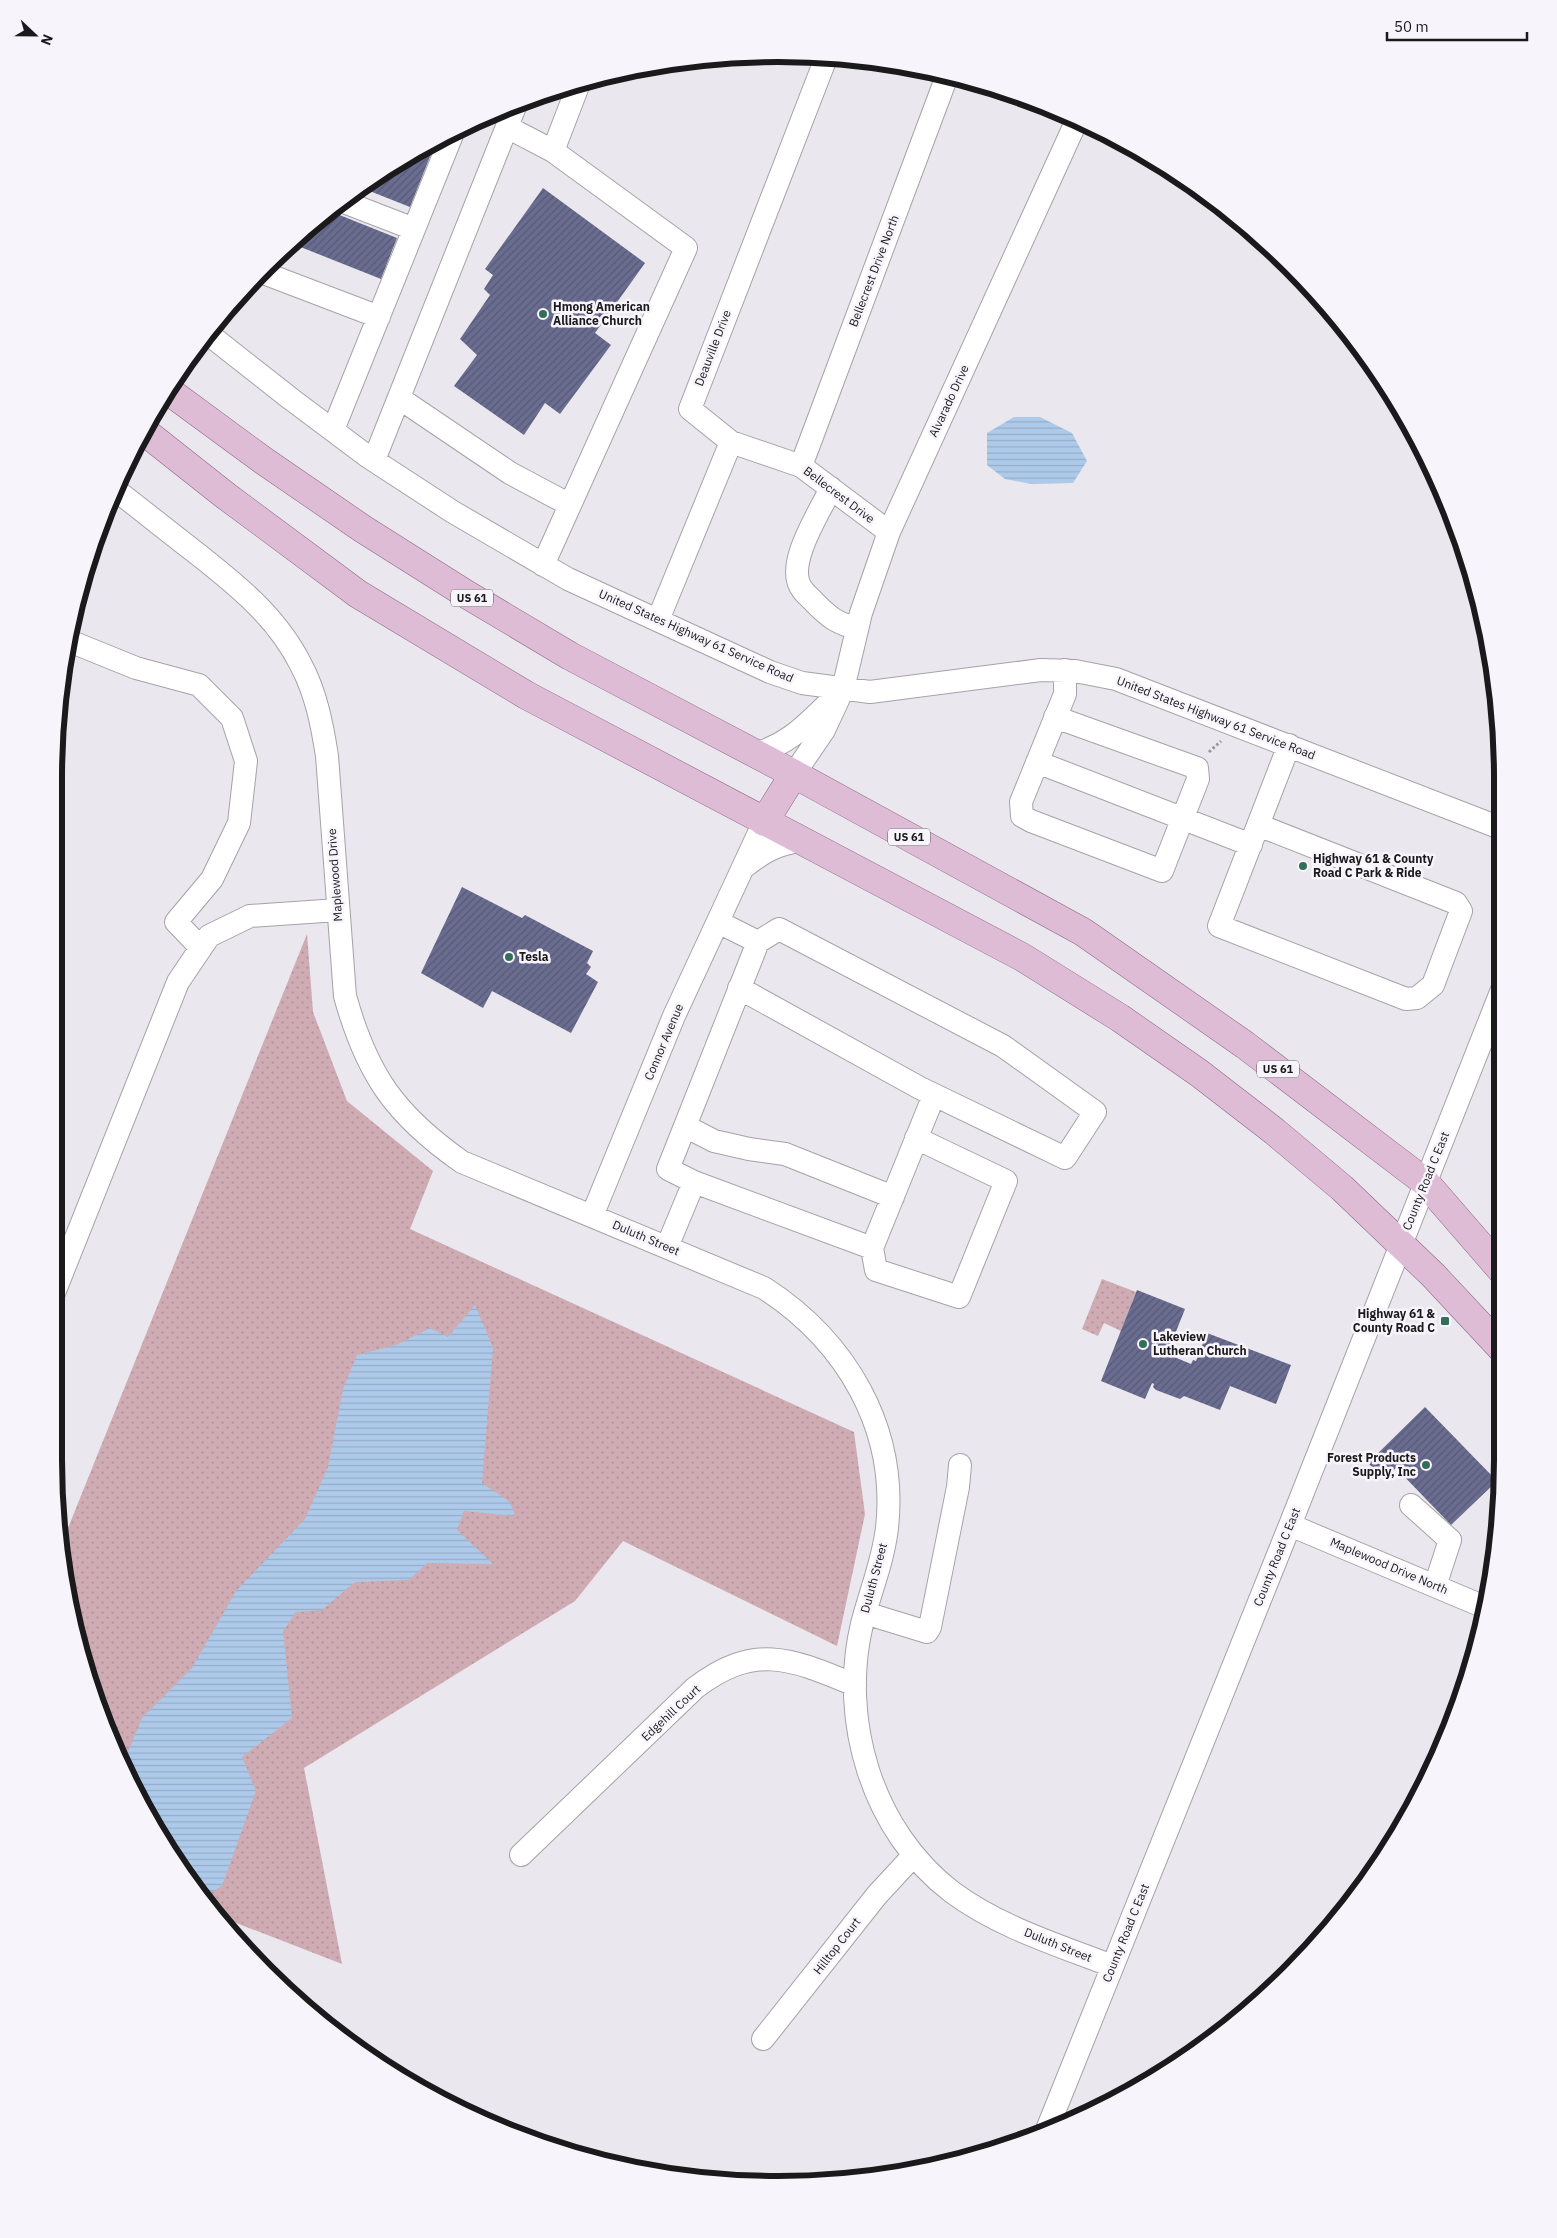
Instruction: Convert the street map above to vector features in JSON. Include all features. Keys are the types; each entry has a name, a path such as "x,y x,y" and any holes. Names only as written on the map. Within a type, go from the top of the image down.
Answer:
{"main road":[{"name":"US 61","path":"174,395 264,461 363,529 466,594 570,656 794,774 1083,932 1245,1045 1425,1182 1494,1262"},
{"path":"150,436 226,496 358,594 526,695 1022,957 1120,1018 1199,1073 1274,1131 1342,1188 1401,1243 1469,1311 1494,1340"},
{"name":"Connor Avenue","path":"764,822 794,774"}],"street":[{"name":"Deauville Drive","path":"731,442 690,409 824,64"},
{"name":"Bellecrest Drive North","path":"801,466 945,82"},
{"path":"553,151 576,92"},
{"path":"374,460 512,114"},
{"path":"507,127 553,151 686,248 543,565"},
{"name":"Alvarado Drive","path":"794,774 824,730 843,689 857,630 889,532 1074,127"},
{"path":"333,430 449,143"},
{"path":"351,205 414,229"},
{"path":"269,275 379,317"},
{"name":"United States Highway 61 Service Road","path":"214,338 374,460 453,512 543,565 770,672 802,683 870,692 1042,670 1065,670 1108,677 1133,684 1494,825"},
{"path":"399,398 510,473 570,505"},
{"name":"Bellecrest Drive","path":"731,442 801,466 889,532"},
{"path":"658,620 731,442"},
{"path":"831,488 798,556 796,571 800,588 820,608 835,622 857,630"},
{"name":"Maplewood Drive","path":"122,494 238,586 262,609 284,636 301,665 312,690 322,722 327,756 346,996 354,1029 376,1075 406,1116 430,1140 462,1162 592,1216"},
{"path":"75,643 136,668 199,685 232,718 246,760 239,823 212,879 176,922 201,948"},
{"path":"1055,717 1197,768 1198,779 1162,871 1022,816 1021,802 1055,717 1065,694 1065,670"},
{"path":"755,754 776,748 792,737 843,689"},
{"path":"1037,762 1182,820 1254,835 1456,903 1461,911 1458,924 1433,985 1417,998 1406,1000 1219,926 1254,835 1289,745"},
{"name":"Connor Avenue","path":"592,1216 674,1016 764,822"},
{"name":"Connor Avenue","path":"740,871 762,853 781,844 800,841"},
{"path":"62,1272 178,982 209,936 250,916 338,910"},
{"path":"718,922 758,942"},
{"path":"740,988 934,1094 1065,1158 1095,1112 1003,1046 779,929 758,942 668,1168 694,1182 872,1248"},
{"name":"County Road C East","path":"1050,2122 1494,1010"},
{"path":"916,1138 1006,1181 959,1297 876,1270 872,1248 893,1197 916,1138 934,1094"},
{"path":"685,1126 714,1141 749,1149 785,1154 893,1197"},
{"path":"667,1247 694,1182"},
{"name":"Duluth Street","path":"592,1216 764,1288 787,1302 813,1324 836,1350 855,1378 876,1428 884,1461 888,1495 887,1526 882,1560 865,1613 855,1686 857,1722 865,1762 876,1794 914,1855 926,1869 952,1891 980,1910 1003,1922 1112,1966"},
{"path":"865,1613 927,1632 930,1627 958,1487 960,1465"},
{"path":"1412,1505 1450,1540 1434,1586"},
{"name":"Maplewood Drive North","path":"1290,1524 1480,1605"},
{"name":"Edgehill Court","path":"521,1855 695,1688 732,1665 756,1660 778,1659 802,1664 855,1686"},
{"name":"Hilltop Court","path":"763,2039 877,1895 914,1855"}],"shaded area":[{"path":"307,934 313,1012 347,1101 433,1171 410,1229 854,1432 865,1514 837,1646 623,1541 575,1601 304,1768 342,1964 231,1921 183,1857 158,1818 136,1776 100,1690 76,1599 67,1531"},
{"path":"1102,1279 1136,1292 1121,1331 1104,1323 1098,1336 1082,1329"}],"water":[{"path":"1014,417 1040,417 1072,433 1087,461 1073,483 1031,484 1005,479 987,465 987,433"},
{"path":"475,1305 493,1348 482,1483 510,1502 515,1516 464,1511 457,1530 493,1564 427,1563 409,1580 355,1582 322,1610 296,1612 283,1631 292,1718 242,1757 256,1791 222,1886 209,1894 158,1818 127,1755 142,1718 192,1668 236,1591 305,1519 328,1467 343,1389 357,1355 396,1345 430,1328 448,1337"}],"building":[{"path":"432,152 410,207 370,191"},
{"name":"Hmong American Alliance Church","path":"543,188 645,263 595,333 611,345 560,414 545,403 524,435 454,386 477,355 460,339 490,295 484,289 493,275 485,269"},
{"path":"338,214 397,238 381,279 299,246"},
{"name":"Tesla","path":"462,887 522,918 525,915 593,951 587,963 591,967 586,974 598,982 571,1033 492,991 483,1008 421,973"},
{"name":"Lakeview Lutheran Church","path":"1137,1290 1185,1309 1167,1354 1191,1364 1193,1360 1196,1361 1207,1333 1291,1365 1276,1404 1230,1386 1220,1410 1184,1396 1180,1399 1156,1390 1152,1383 1145,1399 1101,1381"},
{"name":"Forest Products Supply, Inc","path":"1425,1407 1494,1478 1493,1484 1451,1525 1396,1468 1384,1479 1368,1463"}],"place":[{"name":"Hmong American Alliance Church","path":"543,314"},
{"name":"Highway 61 & County Road C Park & Ride","path":"1303,866"},
{"name":"Tesla","path":"509,957"},
{"name":"Highway 61 & County Road C","path":"1445,1321"},
{"name":"Lakeview Lutheran Church","path":"1143,1344"},
{"name":"Forest Products Supply, Inc","path":"1426,1465"}]}
